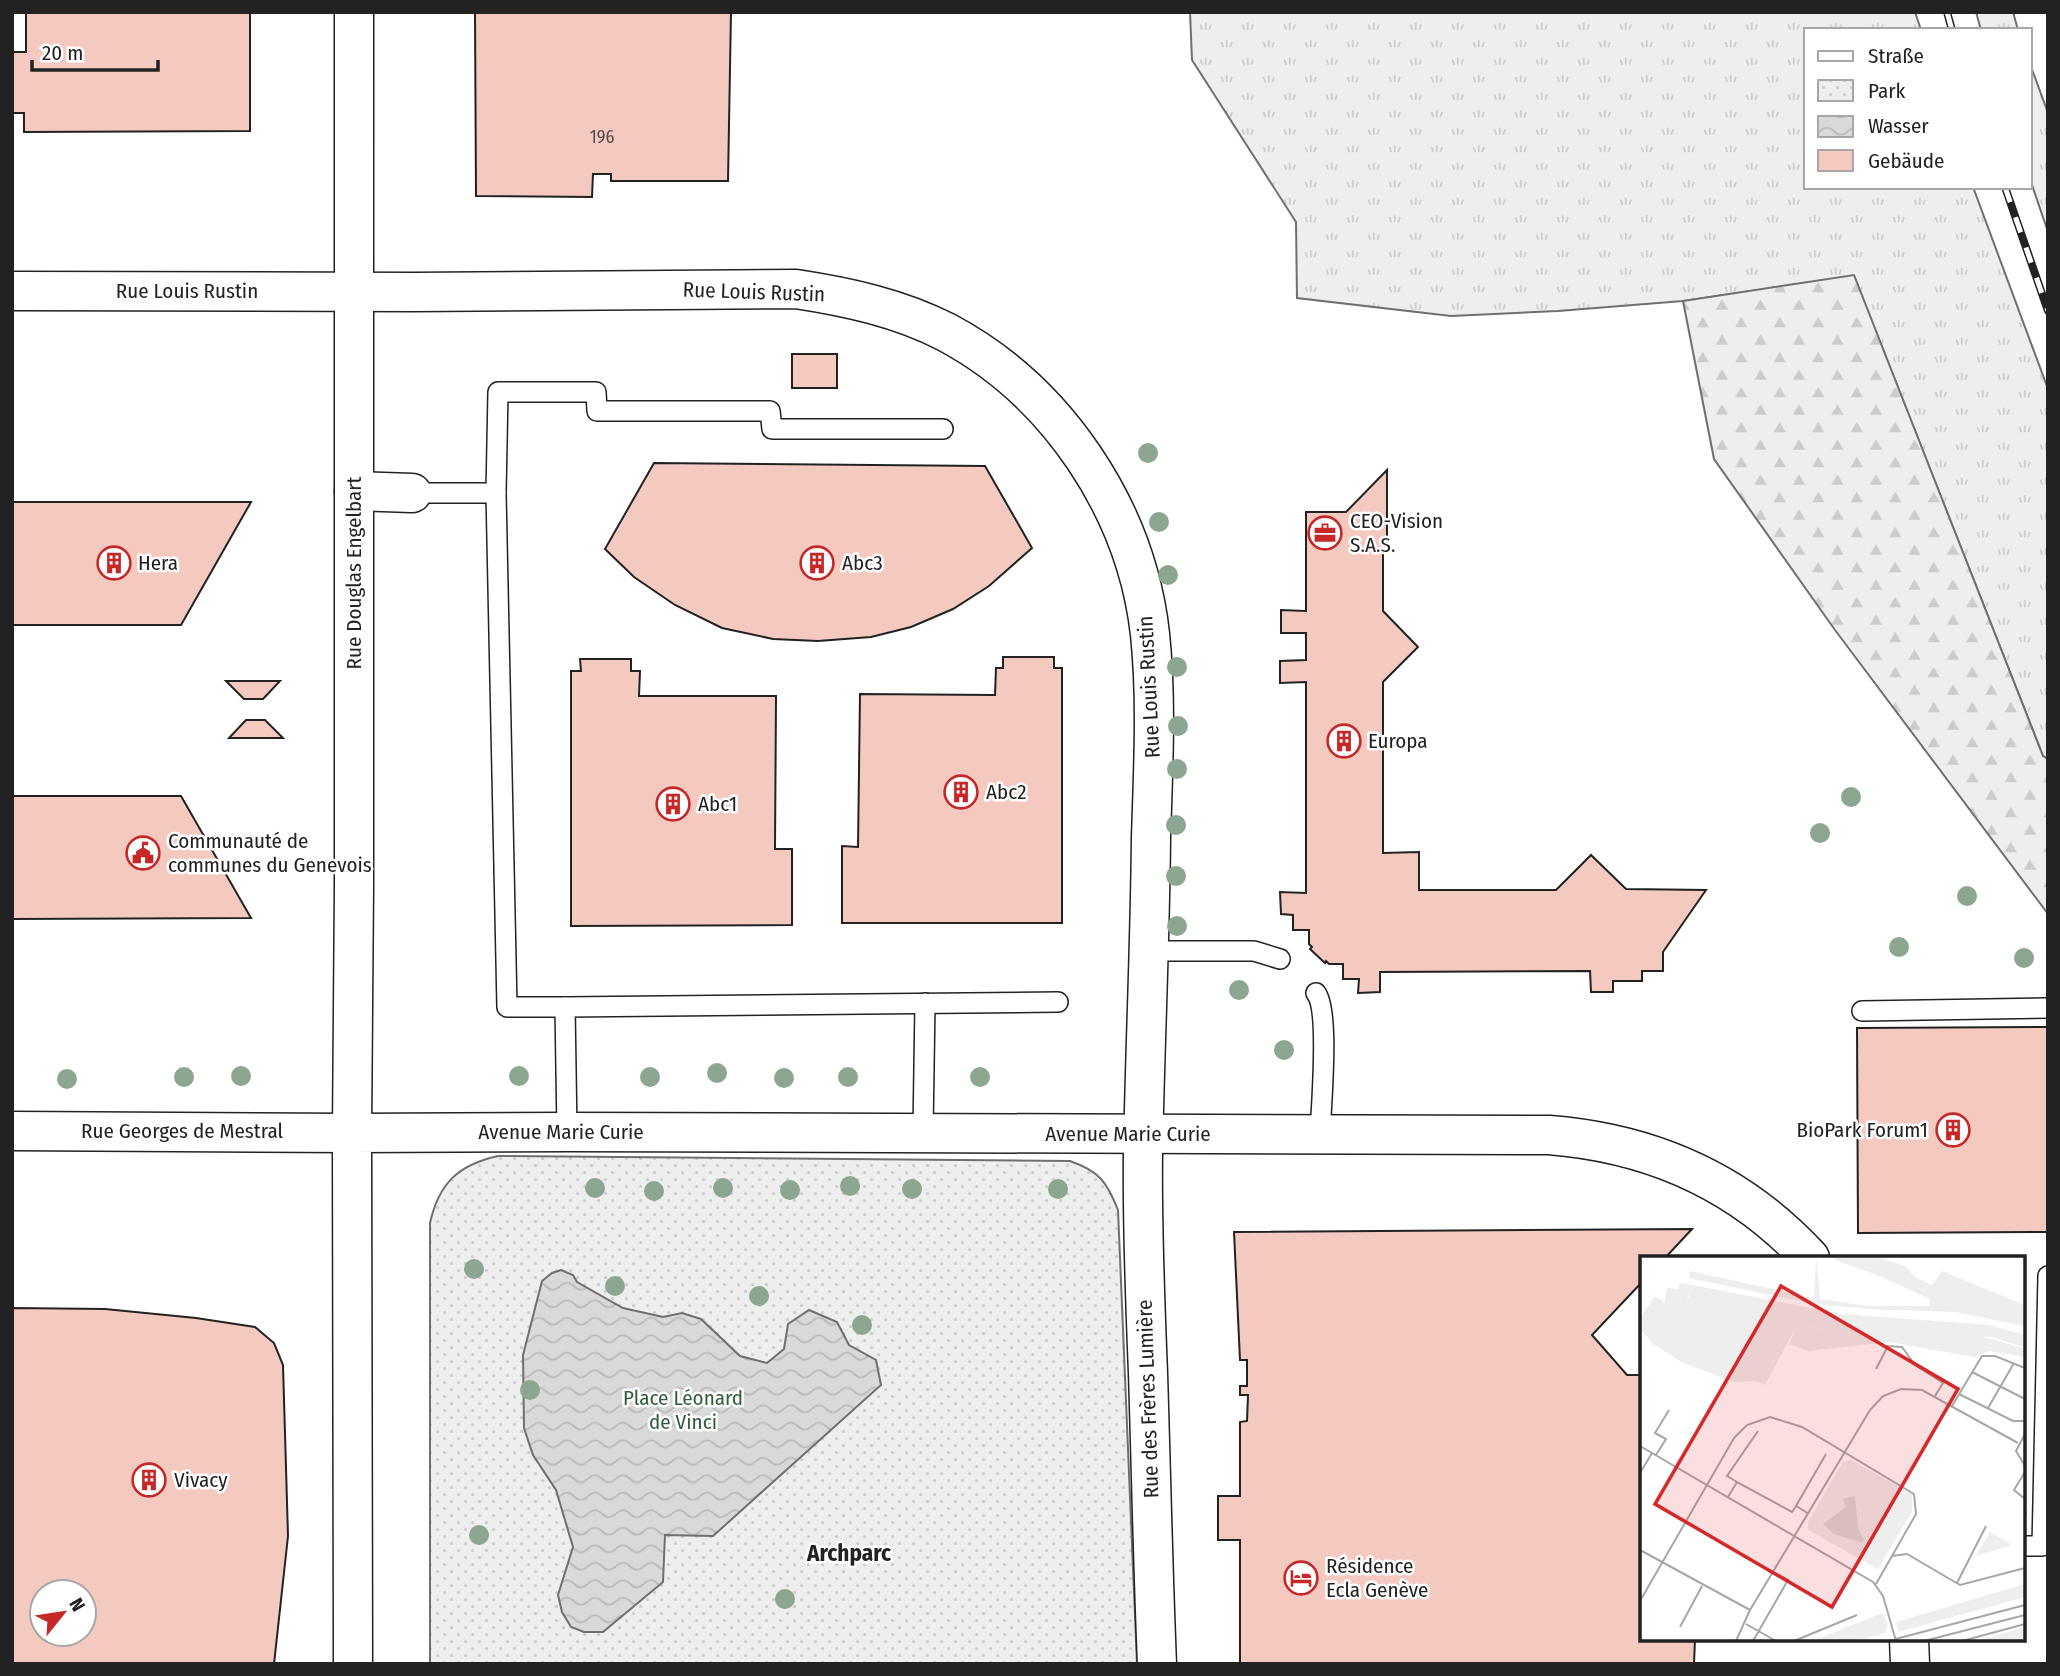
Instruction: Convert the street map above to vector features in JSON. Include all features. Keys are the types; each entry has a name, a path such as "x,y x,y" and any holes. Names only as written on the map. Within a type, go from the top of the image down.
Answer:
{"street":[{"name":"Rue Douglas Engelbart","path":"352,1133 354,12"},
{"name":"Rue Louis Rustin","path":"12,291 796,289 848,297 899,312 944,331 988,358 1040,403 1099,481 1121,527 1143,595 1150,634 1153,727 1144,1135"},
{"path":"354,491 412,493"},
{"name":"Rue Georges de Mestral","path":"12,1131 411,1133"},
{"name":"Avenue Marie Curie","path":"411,1133 923,1132 1549,1135 1587,1138 1647,1152 1698,1174 1748,1203 1808,1256"},
{"path":"352,1133 353,1664"},
{"name":"Rue des Frères Lumière","path":"1144,1135 1143,1237 1157,1664"},
{"path":"1909,1641 1910,1664"}],"lane":[{"path":"943,429 772,429 771,411 597,411 596,392 498,392 496,493 507,1007 1058,1002"},
{"path":"412,493 496,493"},
{"path":"1150,951 1254,951 1280,959"},
{"path":"1317,993 1324,1019 1320,1135"},
{"path":"923,1132 925,1003"},
{"path":"565,1007 567,1132"},
{"path":"1862,1011 2048,1008"},
{"path":"2025,1546 2042,1546 2048,1276"}],"green space":[{"path":"1190,12 1915,12 1920,28 1804,28 1804,189 1974,189 2048,389 2048,759 2043,756 1854,276 1683,301 1451,316 1297,298 1296,222 1192,60"},
{"path":"1976,12 2013,12 2017,28 1980,28"},
{"path":"2032,69 2048,113 2048,232 2032,185"},
{"path":"1854,275 2043,756 2048,759 2048,914 1835,630 1714,459 1683,301"},
{"name":"Place Léonard de Vinci","path":"498,1156 1070,1161 1095,1174 1106,1185 1118,1210 1137,1664 430,1664 430,1223 439,1197 452,1178 472,1165"}],"water":[{"path":"561,1270 623,1308 663,1317 682,1313 701,1319 740,1356 767,1363 784,1349 788,1324 809,1310 837,1322 849,1345 876,1360 881,1385 713,1536 665,1535 663,1582 603,1632 584,1632 571,1627 562,1612 558,1595 573,1547 556,1490 533,1455 524,1428 523,1355 542,1281"}],"building":[{"path":"26,12 250,12 250,131 24,132 24,113 12,113 12,52 26,52"},
{"path":"475,12 731,12 728,181 611,181 611,174 593,174 592,197 476,196"},
{"path":"792,354 837,354 837,388 792,388"},
{"name":"Abc3","path":"654,463 985,466 1032,548 989,586 953,609 911,627 871,637 818,641 773,639 722,628 675,605 634,577 605,549"},
{"name":"Europa","path":"1387,470 1383,611 1418,647 1383,682 1383,853 1419,852 1419,890 1556,890 1591,855 1626,889 1706,890 1663,952 1663,971 1642,971 1642,981 1613,981 1613,992 1591,992 1590,971 1380,972 1380,992 1358,993 1359,979 1343,979 1343,964 1325,963 1310,949 1312,947 1309,944 1309,930 1293,930 1293,915 1281,914 1280,892 1306,893 1306,682 1280,683 1280,661 1306,660 1306,633 1281,633 1281,610 1306,611 1306,512 1346,512"},
{"name":"Hera","path":"12,502 251,502 181,625 12,625"},
{"name":"Abc2","path":"1003,657 1054,657 1054,668 1062,668 1062,923 842,923 842,846 858,847 860,694 995,695 996,668 1003,668"},
{"name":"Abc1","path":"580,659 631,659 631,671 640,671 639,696 776,696 775,849 792,849 792,925 571,926 571,671 581,671"},
{"path":"226,681 280,681 263,699 244,699"},
{"path":"246,720 265,720 283,738 229,738"},
{"path":"12,796 181,796 251,918 12,919"},
{"name":"BioPark Forum1","path":"2048,1027 2048,1232 1858,1233 1857,1028"},
{"path":"1692,1229 1667,1256 1640,1256 1640,1284 1592,1335 1627,1375 1640,1375 1640,1641 1695,1641 1694,1664 1218,1664 1240,1663 1240,1540 1218,1540 1218,1496 1240,1496 1240,1422 1247,1421 1248,1395 1240,1395 1240,1386 1247,1386 1247,1360 1240,1360 1234,1232"},
{"name":"Vivacy","path":"12,1308 105,1309 196,1318 255,1327 274,1343 283,1365 288,1536 274,1664 12,1664"}],"railway":[{"path":"1947,12 1951,28"},
{"path":"2006,189 2048,311"}],"place":[{"name":"CEO-Vision S.A.S.","path":"1325,533"},
{"name":"Hera","path":"114,563"},
{"name":"Abc3","path":"817,563"},
{"name":"Europa","path":"1344,741"},
{"name":"Abc2","path":"961,792"},
{"name":"Abc1","path":"673,804"},
{"name":"Communauté de communes du Genevois","path":"143,853"},
{"name":"BioPark Forum1","path":"1953,1130"},
{"name":"Vivacy","path":"149,1480"},
{"name":"Résidence Ecla Genève","path":"1301,1578"}],"district":[{"name":"Archparc","path":"849,1553"}]}
